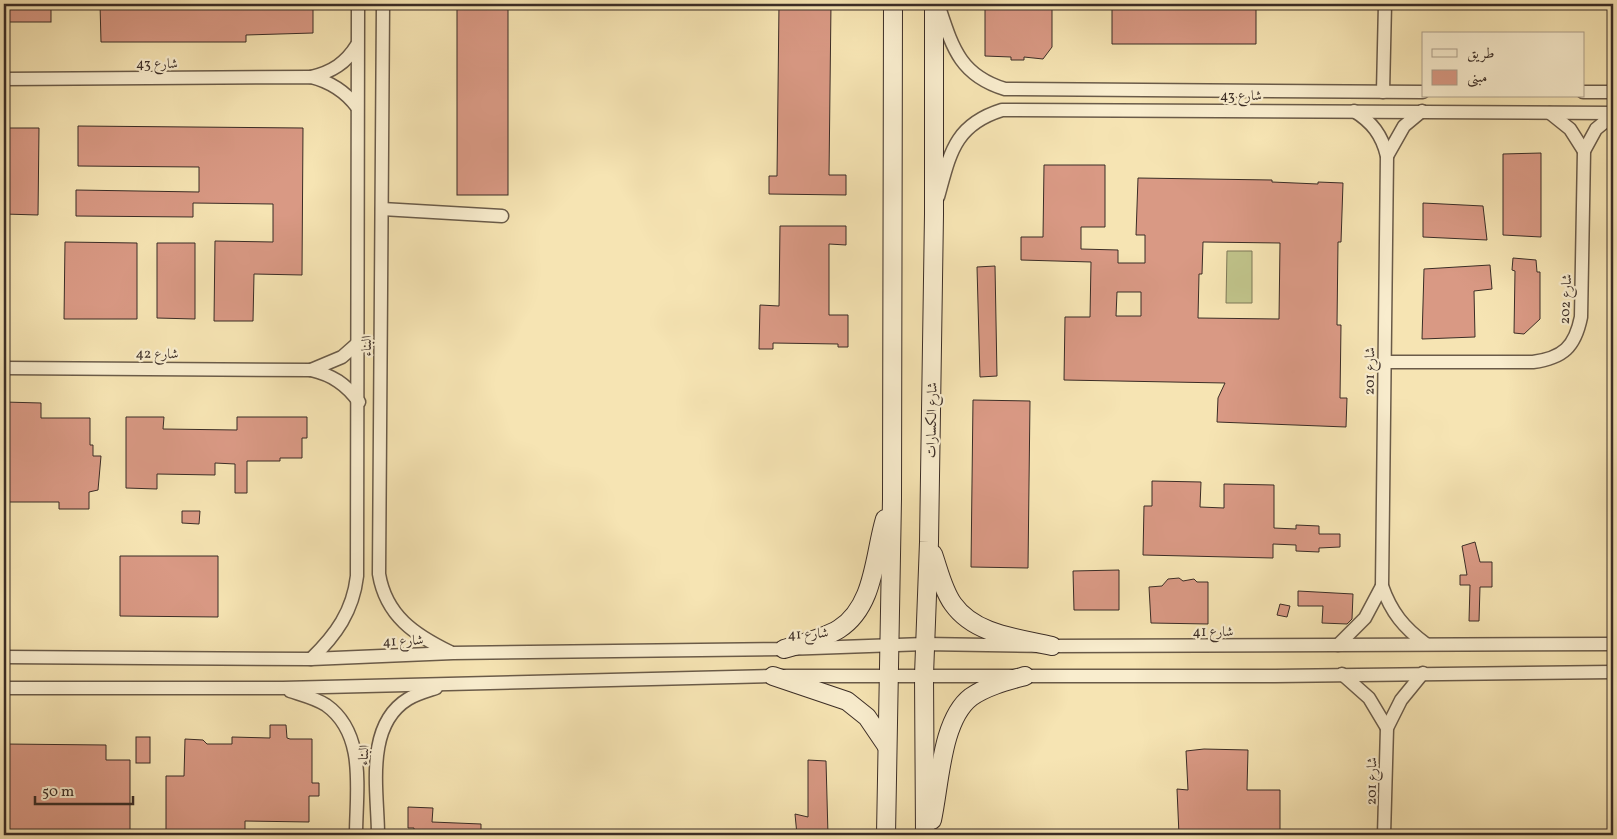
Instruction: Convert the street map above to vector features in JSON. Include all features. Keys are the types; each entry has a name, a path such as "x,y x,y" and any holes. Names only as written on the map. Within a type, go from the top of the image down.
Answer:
{"street":[{"name":"البناء","path":"311,659 326,644 344,620 356,587 359,402 358,4"},
{"name":"البناء","path":"383,4 379,574 381,588 392,609 408,627 427,641 453,653"},
{"path":"886,835 886,745 892,499 892,4"},
{"name":"شارع الكسارات","path":"927,835 924,675 929,542 934,214 934,4"},
{"name":"شارع 43","path":"938,4 950,41 966,67 984,81 1005,89 1422,92"},
{"path":"1383,92 1385,4"},
{"name":"شارع 43","path":"311,77 338,66 358,45"},
{"name":"شارع 43","path":"4,79 311,77 342,90 357,107"},
{"path":"1584,92 1613,92"},
{"name":"شارع 43","path":"934,214 951,149 960,135 986,115 1002,110 1422,111 1613,114"},
{"name":"شارع 201","path":"1354,111 1372,125 1379,134 1387,156 1382,586 1388,604 1398,619 1426,644"},
{"name":"شارع 201","path":"1387,156 1404,126 1422,111"},
{"path":"1550,113 1570,129 1584,151"},
{"name":"شارع 202","path":"1384,362 1533,362 1551,360 1567,350 1578,335 1581,316 1584,151 1596,129 1613,114"},
{"path":"382,209 502,216"},
{"name":"شارع 42","path":"311,370 342,357 358,342"},
{"name":"شارع 42","path":"4,368 311,370 328,375 343,384 359,402"},
{"path":"784,649 838,629 859,610 865,597 878,542 892,499"},
{"path":"929,542 945,590 964,617 979,627 996,633 1052,646"},
{"name":"شارع 201","path":"1338,645 1365,618 1382,586"},
{"name":"شارع 41","path":"4,657 311,659 453,653 784,649 926,644 1052,646 1613,644"},
{"path":"4,688 283,688 773,676 1275,676 1613,672"},
{"name":"شارع 201","path":"1384,835 1387,728 1401,700 1423,673"},
{"path":"1342,674 1370,698 1387,728"},
{"path":"773,676 847,701 867,717 886,745"},
{"path":"927,835 949,730 957,712 970,698 988,688 1025,676"},
{"name":"البناء","path":"378,835 377,752 382,731 392,713 409,698 447,684"},
{"name":"البناء","path":"283,688 325,705 347,729 352,738 356,759 356,835"}],"green space":[{"path":"1227,251 1252,251 1252,303 1226,303"}],"building":[{"path":"4,4 51,4 51,22 4,22"},
{"path":"100,4 313,4 313,33 246,35 246,42 101,42"},
{"path":"457,4 508,4 508,195 457,195"},
{"path":"779,4 831,4 829,175 846,175 846,195 769,194 769,176 777,176"},
{"path":"985,4 1052,4 1052,47 1043,59 1024,57 1024,60 1011,60 1011,57 985,56"},
{"path":"1179,4 1256,4 1256,44 1112,44 1112,7 1179,8"},
{"path":"78,126 303,128 302,275 254,274 253,321 214,321 215,241 273,242 273,204 193,203 193,217 76,216 76,190 199,192 199,167 78,166"},
{"path":"4,128 39,128 38,215 4,214"},
{"path":"1541,153 1541,237 1503,235 1503,154"},
{"path":"1044,165 1105,165 1105,227 1081,227 1081,249 1118,250 1118,263 1145,263 1145,235 1136,235 1138,178 1272,180 1272,182 1318,184 1318,182 1343,183 1341,242 1338,242 1337,325 1341,325 1340,398 1347,398 1346,427 1217,422 1218,398 1225,383 1064,380 1065,317 1090,317 1091,262 1021,260 1021,237 1043,237","holes":["1203,242 1280,243 1279,319 1198,318 1199,274 1202,274","1117,292 1141,292 1141,316 1116,316"]},
{"path":"1423,203 1483,206 1487,240 1423,237"},
{"path":"780,226 846,226 846,245 829,244 829,315 848,315 848,347 838,347 838,344 773,343 773,349 759,349 760,305 779,306"},
{"path":"65,242 137,243 137,319 64,319"},
{"path":"157,243 195,243 195,319 157,318"},
{"path":"1513,258 1536,260 1537,272 1540,272 1540,319 1524,334 1514,333 1515,271 1512,270"},
{"path":"1490,265 1492,289 1474,291 1475,337 1422,339 1424,269"},
{"path":"995,266 997,376 980,377 977,267"},
{"path":"973,400 1030,401 1028,568 971,567"},
{"path":"4,402 41,403 41,418 90,418 90,445 93,445 93,456 101,456 98,490 89,492 89,509 59,509 59,502 4,502"},
{"path":"126,417 164,417 163,429 237,430 237,417 307,417 307,438 302,438 302,458 280,458 280,461 247,461 247,493 235,493 235,464 215,463 215,475 157,474 157,489 126,488"},
{"path":"1152,481 1201,482 1200,507 1224,508 1224,484 1274,485 1274,528 1296,529 1296,525 1319,526 1319,534 1340,534 1340,547 1319,548 1319,552 1296,551 1296,545 1273,544 1273,558 1143,555 1144,506 1152,506"},
{"path":"182,511 200,511 199,524 182,523"},
{"path":"1475,542 1480,562 1492,562 1492,587 1480,587 1479,621 1469,621 1470,585 1460,585 1460,575 1467,575 1462,546"},
{"path":"120,556 218,556 218,617 120,616"},
{"path":"1119,570 1119,610 1074,610 1073,571"},
{"path":"1179,578 1183,581 1194,579 1197,582 1208,582 1208,624 1151,623 1149,587 1162,586 1168,579"},
{"path":"1298,591 1353,594 1352,619 1347,624 1322,623 1323,606 1298,606"},
{"path":"1280,604 1290,606 1287,617 1277,615"},
{"path":"270,725 286,725 287,738 290,739 312,739 312,783 319,783 319,796 309,796 309,822 245,821 245,835 166,832 166,776 184,776 185,739 203,740 207,744 232,744 232,737 270,738"},
{"path":"136,737 150,737 150,763 136,763"},
{"path":"4,744 106,745 106,760 130,760 130,835 4,835"},
{"path":"1204,749 1248,750 1247,790 1280,790 1280,835 1179,835 1177,789 1188,790 1186,751"},
{"path":"808,760 826,761 828,835 797,835 795,814 808,817"},
{"path":"408,807 433,808 432,822 481,824 481,835 414,835 414,828 408,828"}]}
